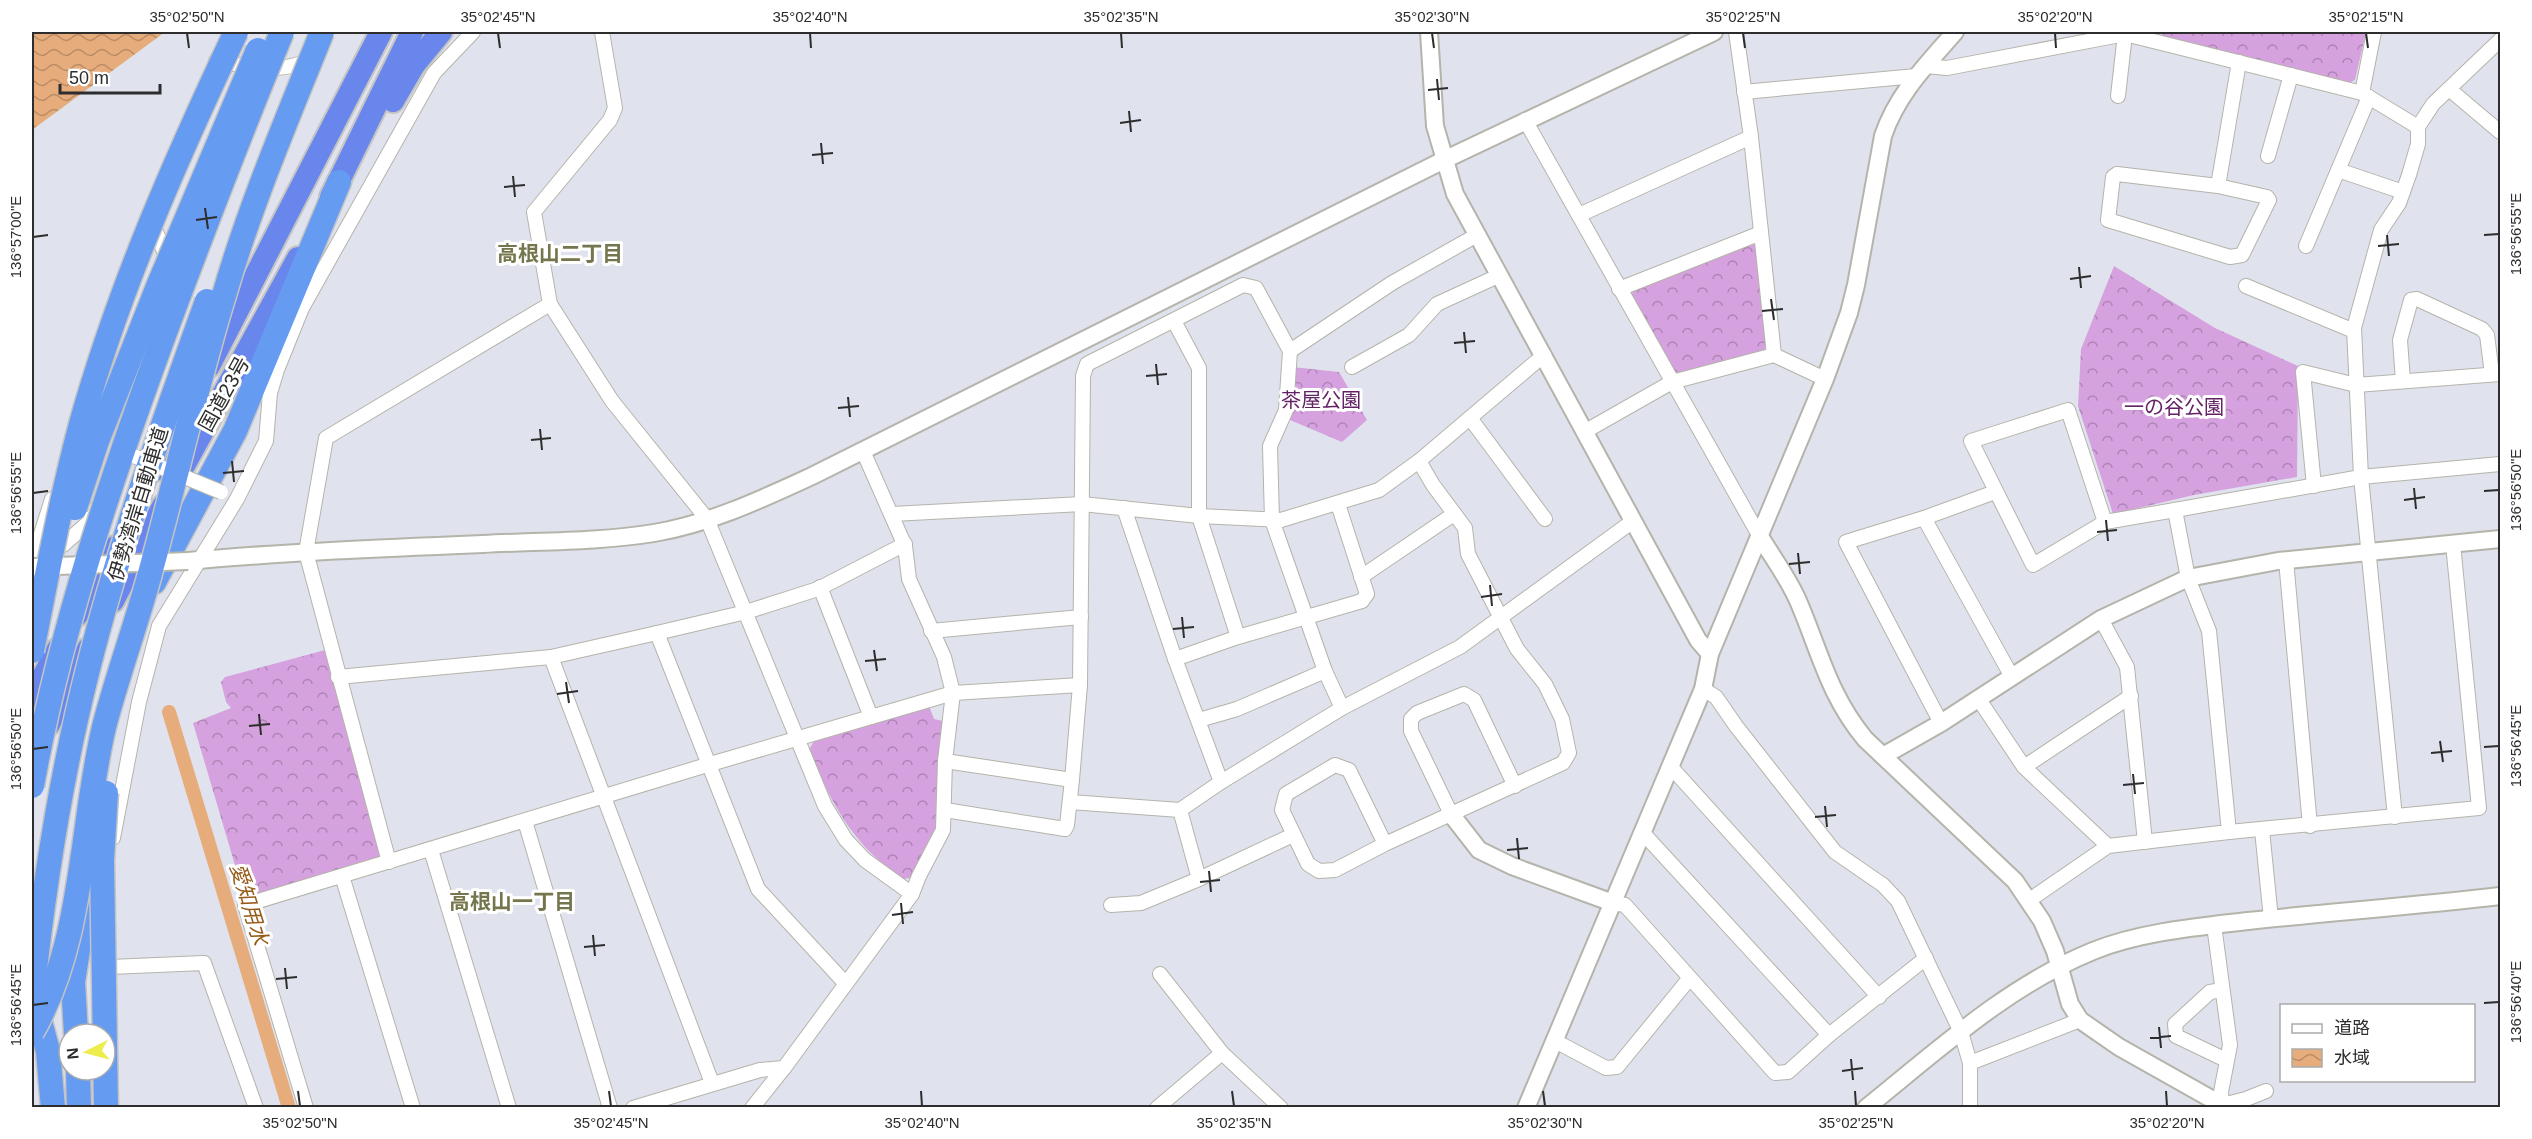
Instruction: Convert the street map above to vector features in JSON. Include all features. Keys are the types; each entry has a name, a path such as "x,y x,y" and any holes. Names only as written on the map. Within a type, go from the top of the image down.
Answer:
{"highway":[{"path":"32,690 41,656 68,480 99,364 146,234 236,32"},
{"path":"32,630 53,579 110,409 193,200 266,32"},
{"name":"伊勢湾岸自動車道","path":"32,786 66,639 130,430 223,178 282,32"},
{"name":"伊勢湾岸自動車道","path":"32,996 53,831 89,664 165,417 289,88 314,32"},
{"path":"32,1032 48,998 67,942 96,766 105,726 225,291 258,197 322,32"},
{"name":"国道23号","path":"32,697 41,656 130,520 362,72 379,32"},
{"name":"国道23号","path":"32,754 146,536 339,182 412,32"},
{"path":"75,1022 73,982 86,897 96,785 94,737 110,679 127,636 235,431 339,182 375,137 414,65 441,32"},
{"path":"32,620 53,579"},
{"path":"106,1107 102,860 112,736 130,640"},
{"path":"32,764 43,735"},
{"path":"32,996 43,1027 48,1051 53,1107"},
{"path":"78,1082 79,1107"}],"street":[{"path":"333,32 315,57 296,67 277,69 211,61 148,213 93,366 35,546 32,565 194,560 306,552 589,539 656,532 707,519 765,498 1525,120 1714,32"},
{"path":"115,1107 113,844 139,702 159,626 194,560 237,499 266,441 270,393 302,308 434,73 473,32"},
{"path":"602,32 615,108 610,120 534,212 550,304 612,401 707,519 825,806 846,840 865,860 912,894"},
{"path":"1429,32 1435,126 1455,194 1698,640 1710,654"},
{"path":"1736,32 1751,137 1774,355"},
{"path":"1526,1107 1703,689 1710,654 1825,379 1856,285 1883,136 1896,105 1921,71 1955,32"},
{"path":"2306,246 2338,170 2365,95 2374,32"},
{"path":"1744,92 1947,68 2125,34 2158,36 2239,62 2365,95 2418,127"},
{"path":"2118,96 2125,34"},
{"path":"2395,817 2361,477 2354,331 2381,230 2399,203 2403,192 2418,144 2418,127 2433,104 2500,40"},
{"path":"2218,186 2239,62"},
{"path":"2268,156 2291,75"},
{"path":"2449,89 2500,132"},
{"path":"1525,120 1759,536 1788,581 1833,692 1846,716 1865,740 2015,881 2042,921 2055,951 2070,1004 2080,1020 2119,1047 2222,1106 2266,1091"},
{"path":"1579,215 1751,137"},
{"path":"2338,170 2403,192"},
{"path":"2117,174 2218,186 2267,197 2270,200 2242,255 2230,256 2108,220 2113,177 2117,174"},
{"path":"35,546 63,545 90,521 150,357 165,303 166,256 148,213"},
{"path":"1619,289 1761,233"},
{"path":"1290,351 1392,283 1477,234"},
{"path":"1352,367 1409,335 1437,304 1498,276"},
{"path":"945,810 1065,829 1070,802 1080,685 1083,376 1088,364 1243,285 1256,288 1290,351 1286,410 1270,446 1272,520 1324,672 1342,708"},
{"path":"2246,286 2354,331"},
{"path":"2314,486 2303,372 2356,385 2496,374 2487,335 2482,329 2417,299 2412,300 2400,340 2403,381"},
{"path":"389,862 306,552 326,438 550,304"},
{"path":"1174,321 1199,368 1199,516 1238,637"},
{"path":"892,514 1082,504 1199,516 1281,520 1379,490 1419,461 1544,355"},
{"path":"1584,432 1672,382 1774,355 1825,379"},
{"path":"2105,522 2068,410 1971,441 2033,565 2105,522 2361,477 2500,464"},
{"path":"1470,418 1545,519"},
{"path":"116,449 237,499"},
{"path":"752,1107 784,1068 912,894 943,830 945,761 953,693 944,657 909,579 904,544 863,450"},
{"path":"1385,844 1349,770 1335,765 1286,794 1282,810 1308,864 1319,871 1335,870 1385,844 1563,763 1569,753 1562,719 1545,684 1517,649 1468,554 1465,528 1432,485 1419,461"},
{"path":"1941,723 1846,542 1924,518 1995,492"},
{"path":"1175,659 1238,637 1362,601 1367,594 1338,504"},
{"path":"1124,508 1175,659 1221,782"},
{"path":"2175,510 2188,578 2209,632 2229,832"},
{"path":"1361,577 1454,514"},
{"path":"1924,518 2012,677"},
{"path":"1070,802 1179,810 1342,708 1460,647 1633,521"},
{"path":"1883,756 1941,723 2101,619 2188,578 2286,560 2500,539"},
{"path":"338,677 551,657 657,633 746,612 820,587 904,544"},
{"path":"2028,901 2108,846 2479,808 2453,544"},
{"path":"2286,560 2310,826"},
{"path":"820,587 871,717"},
{"path":"931,631 1081,617"},
{"path":"2101,619 2127,667 2145,842"},
{"path":"657,633 707,765 758,889 846,984"},
{"path":"551,657 712,1083"},
{"path":"1199,720 1237,709 1324,672"},
{"path":"306,1107 245,905 953,693 1080,685"},
{"path":"1703,689 1716,697 1835,852 1883,885 1898,901 1961,1032 1970,1064 1970,1107"},
{"path":"1515,786 1474,700 1464,694 1417,713 1411,719 1411,731 1451,814 1479,850 1512,866 1613,903 1625,905 1775,1073 1788,1072 1829,1035 1926,958"},
{"path":"2024,767 2131,696"},
{"path":"1978,699 2024,767 2108,846"},
{"path":"945,761 1072,780"},
{"path":"1670,766 1879,997"},
{"path":"1179,810 1199,879"},
{"path":"525,821 610,1107"},
{"path":"2262,830 2271,919"},
{"path":"1642,832 1829,1035"},
{"path":"1111,905 1141,903 1293,835"},
{"path":"431,850 509,1107"},
{"path":"342,876 412,1107"},
{"path":"1866,1107 2012,993 2058,967 2094,951 2137,939 2214,925 2500,896"},
{"path":"2214,925 2230,1045 2221,1092 2222,1106"},
{"path":"113,966 204,963 256,1107"},
{"path":"1160,974 1222,1053 1281,1107"},
{"path":"1555,1041 1606,1068 1617,1067 1689,979"},
{"path":"2222,990 2210,992 2175,1024 2176,1036 2226,1060"},
{"path":"1970,1064 2080,1020"},
{"path":"1156,1107 1222,1053"},
{"path":"633,1107 760,1070 784,1068"}],"green space":[{"path":"2162,32 2366,32 2355,80 2349,83 2163,37"},
{"path":"1751,243 1756,246 1766,346 1763,353 1681,374 1673,371 1631,297 1633,291"},
{"name":"一の谷公園","path":"2114,266 2215,328 2298,366 2297,477 2194,495 2113,514 2078,406 2081,349"},
{"name":"茶屋公園","path":"1292,367 1339,372 1367,420 1342,442 1290,420"},
{"path":"325,650 382,854 380,858 245,899 193,723 231,708 226,702 221,682 225,677"},
{"path":"929,706 934,719 943,721 937,768 939,787 936,828 910,878 903,879 870,852 857,838 835,805 809,750 815,739"}],"water":[{"path":"32,32 165,32 32,130"}],"waterway":[{"name":"愛知用水","path":"169,712 289,1108"}],"district":[{"name":"高根山二丁目","path":"560,254"},
{"name":"高根山一丁目","path":"512,902"}]}
